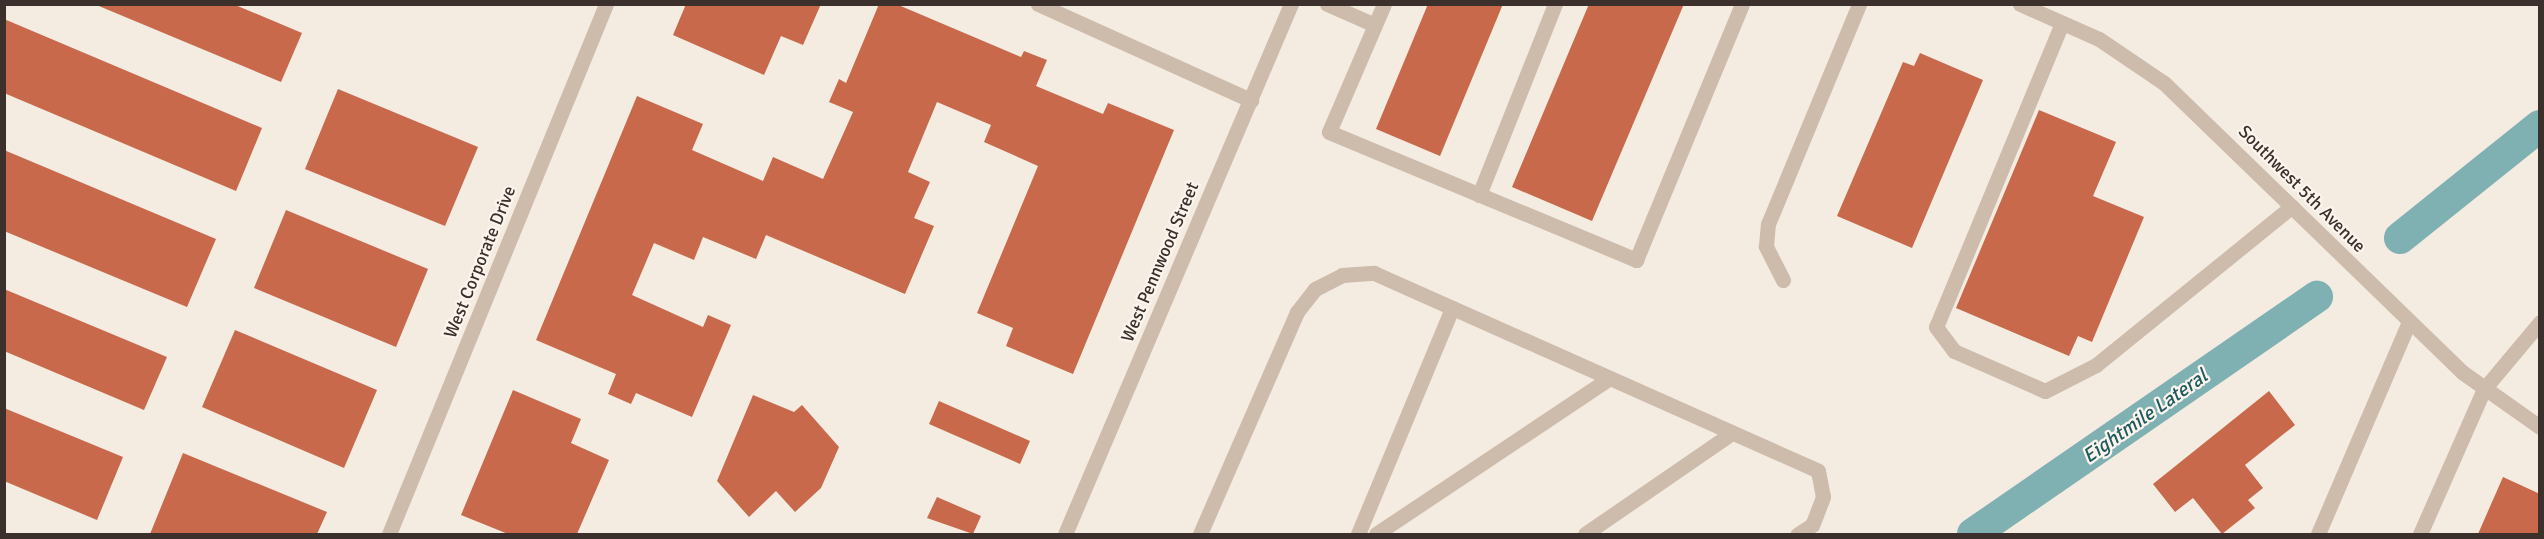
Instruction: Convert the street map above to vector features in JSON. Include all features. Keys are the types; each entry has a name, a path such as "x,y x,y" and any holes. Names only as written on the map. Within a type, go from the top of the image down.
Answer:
{"street":[{"name":"West Corporate Drive","path":"389,534 606,4"},
{"path":"1038,4 1251,100"},
{"name":"West Pennwood Street","path":"1065,534 1291,4"},
{"path":"1327,4 1375,25"},
{"path":"1384,4 1329,132 1636,260 1742,4"},
{"path":"1479,195 1556,4"},
{"path":"1783,280 1766,246 1768,224 1859,4"},
{"name":"Southwest 5th Avenue","path":"2020,4 2099,39 2164,82 2409,322 2484,389 2540,427"},
{"path":"2062,23 1936,327 1954,351 2045,391 2096,365 2292,206"},
{"path":"1200,534 1297,312 1315,289 1342,275 1374,273 1818,471 1823,497 1812,525 1798,534"},
{"path":"1358,534 1452,308"},
{"path":"2318,534 2409,322"},
{"path":"2420,534 2484,389 2540,322"},
{"path":"1376,534 1610,378"},
{"path":"1585,534 1732,433"}],"building":[{"path":"94,4 233,4 302,33 281,82"},
{"path":"686,4 821,4 803,45 781,36 764,75 673,35"},
{"path":"879,4 896,4 1021,57 1024,51 1047,60 1036,86 1103,114 1108,103 1174,130 1073,374 1006,346 1013,328 977,313 1038,166 984,142 991,125 937,102 908,172 930,182 914,218 934,226 905,294 766,235 756,259 703,237 694,260 654,243 632,295 703,327 708,315 731,325 692,417 636,393 631,404 608,394 616,374 536,340 637,96 703,124 692,150 763,181 773,157 823,179 853,112 829,102 839,79 846,83"},
{"path":"1428,4 1503,4 1440,156 1376,129"},
{"path":"1589,4 1684,4 1592,221 1512,187"},
{"path":"4,19 262,128 236,191 4,93"},
{"path":"1920,53 1983,80 1912,248 1837,216 1903,62 1914,66"},
{"path":"338,89 478,147 445,226 305,169"},
{"path":"2039,110 2116,142 2093,196 2144,217 2092,342 2078,336 2069,356 1956,308"},
{"path":"4,150 216,239 187,307 4,231"},
{"path":"286,210 428,269 396,347 254,288"},
{"path":"4,289 167,357 144,410 4,351"},
{"path":"235,330 377,390 344,468 202,407"},
{"path":"513,390 581,419 571,443 609,460 577,534 508,534 461,515"},
{"path":"2269,391 2295,425 2245,465 2263,488 2248,500 2255,508 2222,534 2193,498 2175,512 2153,484"},
{"path":"753,395 794,412 802,405 839,447 821,488 795,512 776,491 749,517 717,481"},
{"path":"939,401 1030,441 1020,464 929,424"},
{"path":"4,408 123,457 97,520 4,481"},
{"path":"183,453 327,512 317,534 150,534"},
{"path":"2503,477 2540,494 2540,534 2478,534"},
{"path":"937,497 981,516 973,534 927,518"}],"waterway":[{"name":"Eightmile Lateral","path":"2400,238 2540,126"},
{"name":"Eightmile Lateral","path":"1973,534 2317,297"}]}
